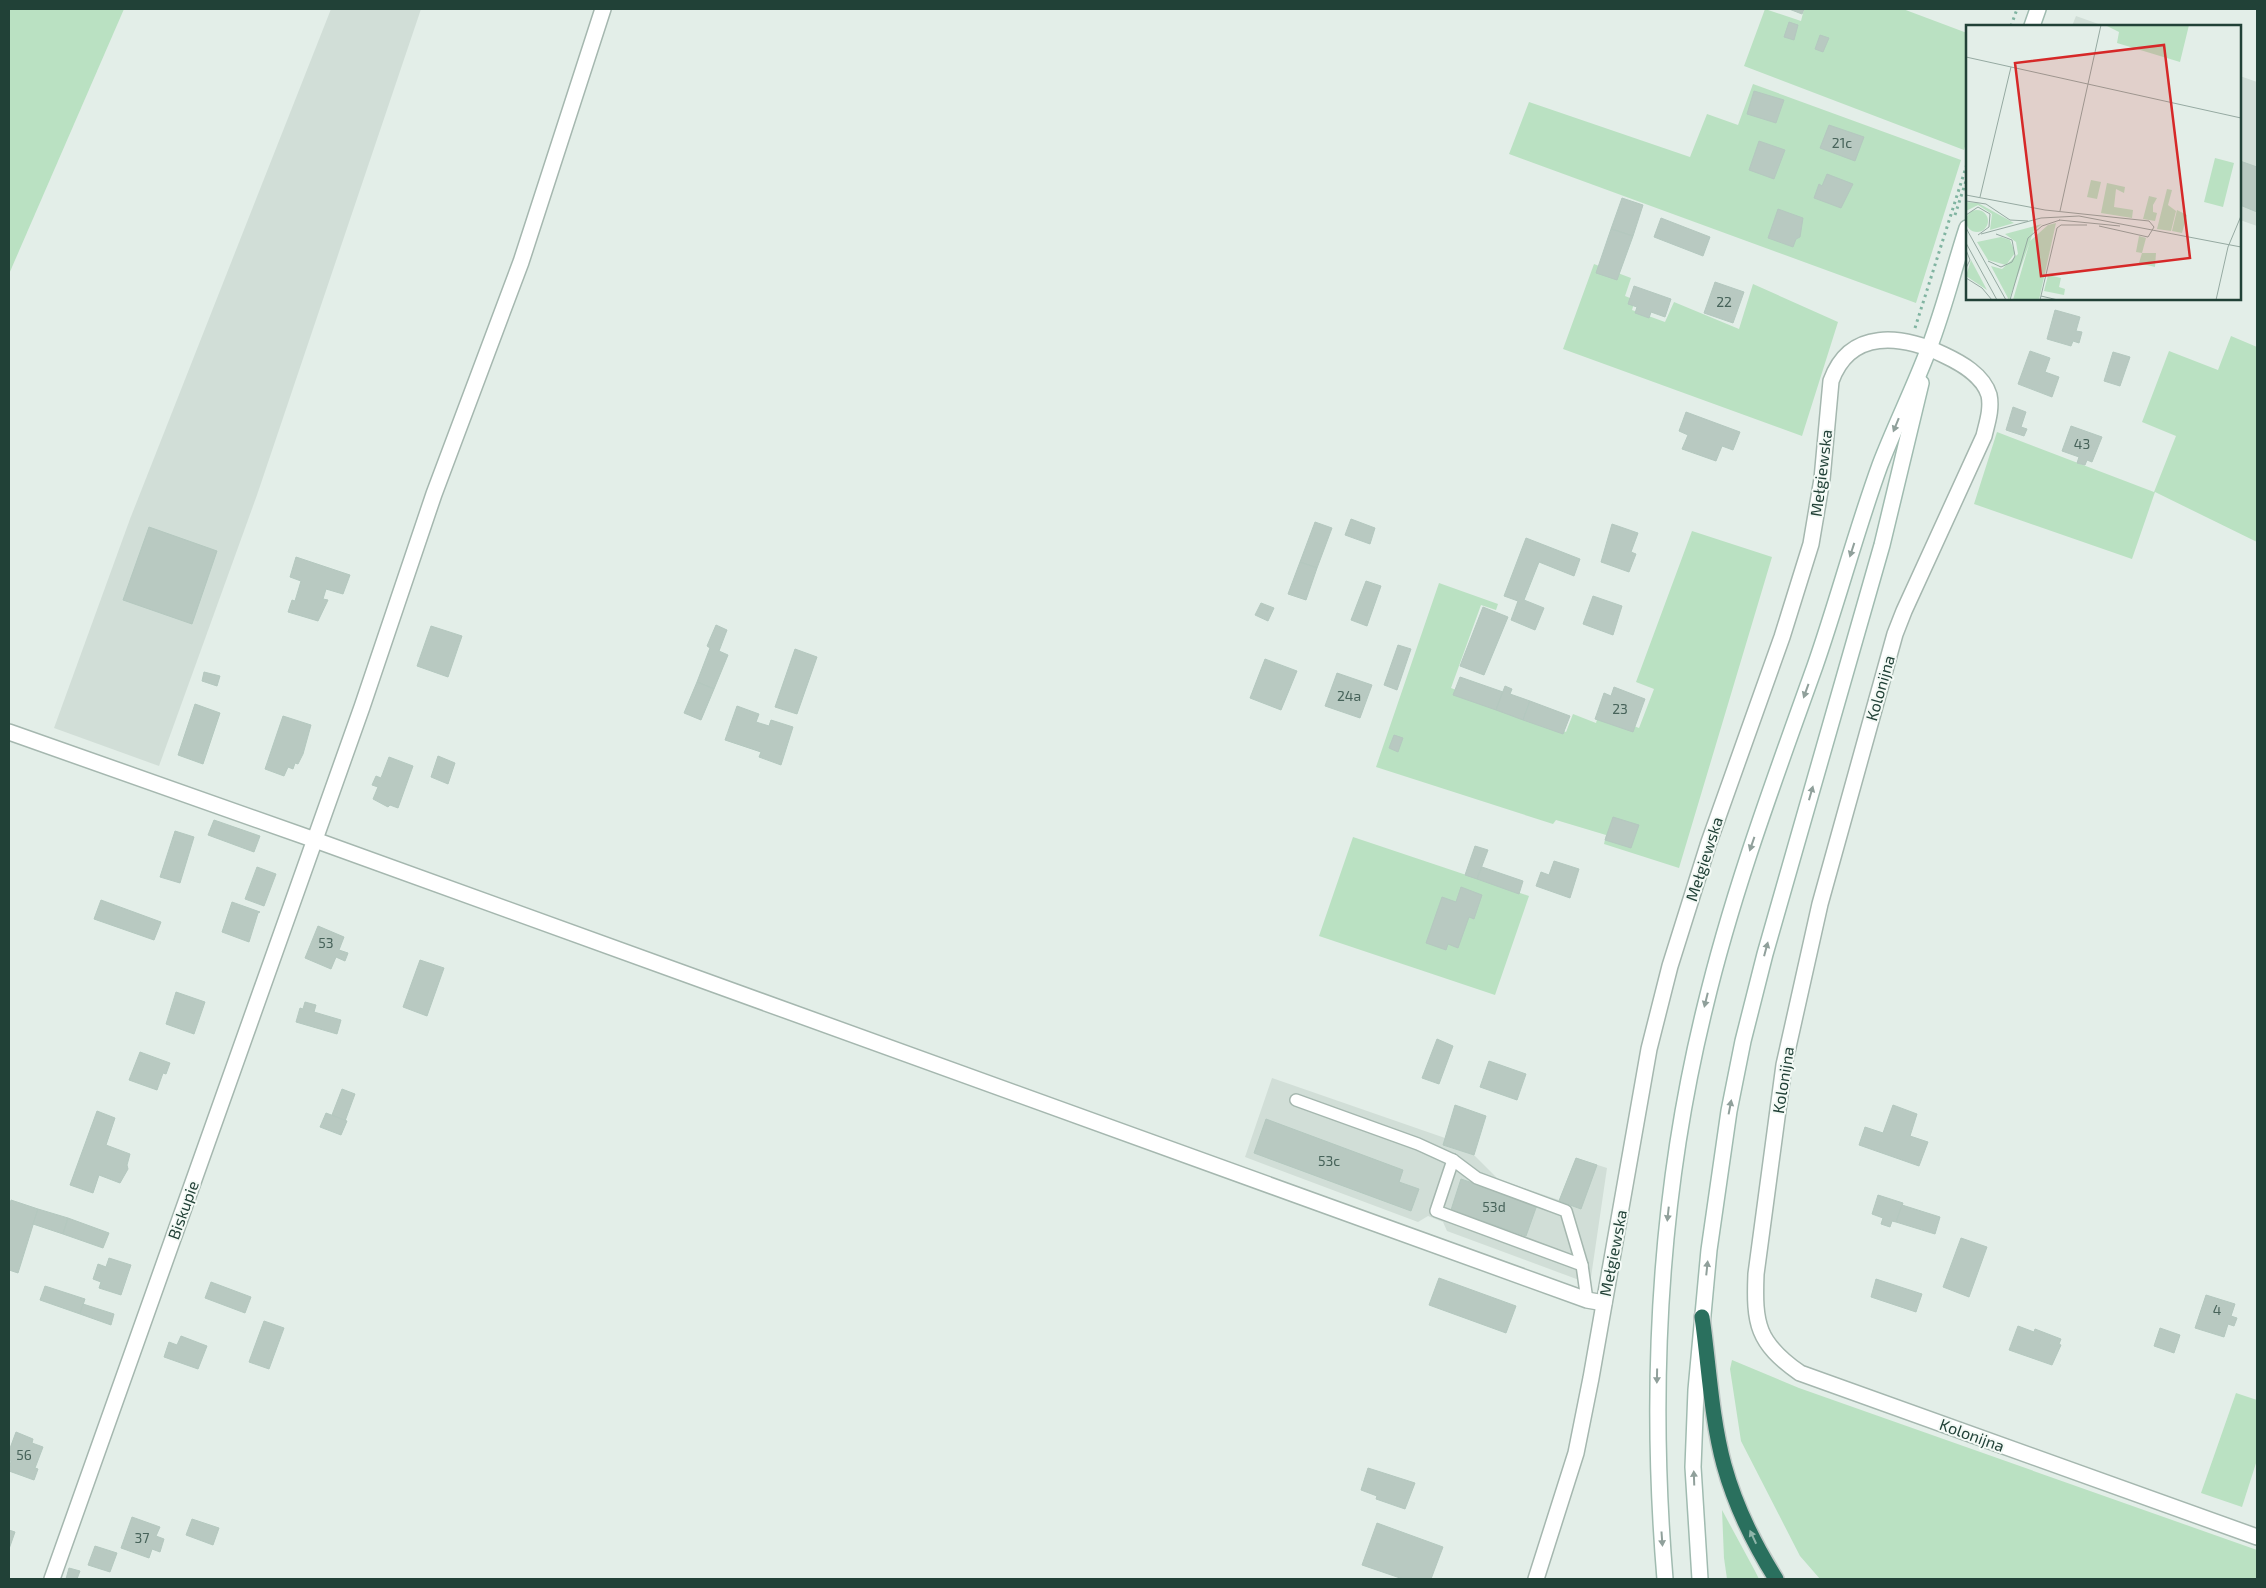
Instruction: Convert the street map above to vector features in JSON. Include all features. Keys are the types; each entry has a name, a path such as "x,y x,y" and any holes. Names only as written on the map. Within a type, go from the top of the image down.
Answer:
{"highway":[{"path":"1702,1317 1717,1429 1724,1465 1742,1514 1760,1553 1776,1579"}],"street":[{"name":"Biskupie","path":"52,1579 315,840 434,494 521,262 603,9"},
{"path":"2032,25 2038,9"},
{"path":"1700,1579 1693,1450 1702,1317 1720,1170 1743,1041 1767,946 1882,545 1929,348 1966,231"},
{"name":"Mełgiewska","path":"1536,1579 1576,1452 1592,1378 1650,1049 1670,966 1709,842 1782,637 1810,544 1822,479 1831,381 1835,370 1845,357 1855,348 1870,342 1885,340 1910,342 1929,348"},
{"path":"1665,1579 1657,1454 1657,1381 1661,1303 1674,1166 1697,1040 1720,945 1741,875 1822,645 1881,464 1929,348"},
{"name":"Kolonijna","path":"1929,348 1959,362 1982,381 1988,395 1990,414 1984,436 1904,610 1895,634 1820,904 1784,1065 1756,1274 1755,1306 1760,1330 1769,1346 1780,1359 1800,1374 2257,1537"},
{"path":"9,732 315,840 1587,1300 1604,1303"}],"lane":[{"path":"1296,1100 1418,1144 1453,1160 1477,1178 1566,1210 1582,1265 1587,1300"},
{"path":"1453,1160 1436,1211 1582,1265"}],"path":[{"path":"2011,25 2017,9"},
{"path":"1910,342 1966,167"}],"shaded area":[{"path":"331,9 421,9 257,495 159,766 54,728 130,519"},
{"path":"2076,16 2101,25 2072,25"},
{"path":"2241,76 2257,82 2257,226 2241,220"},
{"path":"1272,1078 1445,1138 1443,1145 1474,1155 1498,1179 1559,1200 1576,1158 1607,1168 1590,1284 1447,1231 1443,1222 1428,1216 1418,1222 1245,1157"}],"green space":[{"path":"9,9 124,9 9,274"},
{"path":"1765,9 1801,21 1804,9 1903,9 1966,33 1966,143 1964,150 1744,66"},
{"path":"1753,84 1961,160 1916,303 1509,154 1529,102 1690,157 1707,114 1738,125"},
{"path":"1594,264 1631,278 1625,296 1635,300 1632,310 1665,322 1674,302 1739,329 1753,284 1838,322 1802,436 1563,349"},
{"path":"2231,336 2257,347 2257,542 2155,492 2132,559 1974,504 1997,432 2154,492 2176,436 2142,422 2169,351 2218,370"},
{"path":"1692,531 1772,557 1679,868 1604,844 1606,835 1556,820 1553,824 1376,767 1439,583 1498,604 1496,610 1481,605 1451,688 1566,732 1573,714 1596,723 1599,713 1639,728 1654,689 1636,682"},
{"path":"1353,837 1529,896 1495,995 1319,936"},
{"path":"1732,1360 1799,1388 2257,1550 2257,1579 1820,1579 1800,1556 1741,1441 1730,1369"},
{"path":"2236,1393 2257,1400 2257,1460 2242,1507 2201,1493"},
{"path":"1722,1510 1759,1579 1727,1579"}],"building":[{"path":"1789,9 1804,9 1802,14"},
{"path":"1789,22 1798,25 1794,40 1784,37"},
{"path":"1820,35 1829,38 1823,52 1815,49"},
{"path":"1754,91 1784,100 1776,123 1747,114"},
{"path":"1829,125 1864,137 1855,161 1820,148"},
{"path":"1759,141 1785,150 1774,179 1749,170"},
{"path":"2241,161 2257,167 2257,212 2241,205"},
{"path":"1827,174 1853,184 1841,208 1814,198 1819,184 1822,186"},
{"path":"1622,198 1643,205 1633,236 1611,229"},
{"path":"1778,209 1803,218 1800,237 1796,239 1793,247 1768,238"},
{"path":"1661,218 1710,237 1703,256 1654,237"},
{"path":"1611,229 1633,236 1617,280 1596,273"},
{"path":"1715,282 1744,292 1733,323 1704,313"},
{"path":"1634,286 1671,299 1665,317 1651,312 1649,318 1635,313 1637,307 1628,304"},
{"path":"2055,310 2080,317 2076,331 2082,332 2079,343 2073,341 2071,346 2047,339"},
{"path":"2030,351 2050,358 2045,372 2059,377 2052,397 2018,384"},
{"path":"2113,352 2130,357 2120,386 2104,381"},
{"path":"2013,407 2026,412 2021,427 2027,429 2024,436 2006,430"},
{"path":"1686,412 1740,432 1733,450 1722,446 1716,461 1682,449 1688,435 1679,431"},
{"path":"2071,426 2102,437 2092,462 2087,460 2085,465 2077,463 2079,457 2062,451"},
{"path":"1351,519 1375,528 1370,544 1345,535"},
{"path":"1315,522 1332,528 1317,568 1300,562"},
{"path":"1612,524 1638,533 1631,552 1636,554 1629,572 1601,562"},
{"path":"149,527 217,551 192,624 123,600"},
{"path":"1526,538 1580,559 1574,576 1539,562 1524,600 1544,608 1535,630 1511,620 1518,601 1504,596"},
{"path":"296,557 350,575 343,594 326,589 323,599 328,600 318,621 288,612 292,600 295,601 301,581 290,577"},
{"path":"1300,562 1317,568 1306,600 1288,594"},
{"path":"1366,581 1381,586 1367,626 1351,620"},
{"path":"1593,596 1622,606 1613,635 1583,624"},
{"path":"1261,603 1274,608 1268,621 1255,615"},
{"path":"1483,607 1508,617 1484,675 1460,666"},
{"path":"716,625 727,630 719,651 728,655 714,689 697,682 710,648 707,646"},
{"path":"431,626 462,636 448,677 417,666"},
{"path":"1398,645 1411,649 1397,690 1384,685"},
{"path":"795,649 817,657 797,714 775,707"},
{"path":"1265,659 1297,671 1281,710 1250,698"},
{"path":"204,672 220,676 217,686 202,681"},
{"path":"1337,673 1372,685 1360,718 1325,706"},
{"path":"1460,677 1503,692 1496,710 1453,695"},
{"path":"697,682 714,689 701,720 684,713"},
{"path":"1505,686 1512,689 1510,694 1530,701 1523,720 1496,710"},
{"path":"1614,687 1645,699 1633,732 1595,719 1604,693 1611,696"},
{"path":"1530,701 1570,716 1563,734 1523,720"},
{"path":"195,704 220,713 203,764 178,755"},
{"path":"737,706 759,714 756,722 769,726 771,720 793,727 781,765 759,757 761,752 725,740"},
{"path":"283,716 311,725 303,754 298,764 295,763 293,769 288,767 284,776 265,769"},
{"path":"1394,735 1403,738 1398,752 1389,748"},
{"path":"438,756 455,763 448,784 431,777"},
{"path":"389,757 413,766 398,808 390,805 388,807 373,799 378,787 372,785 376,776 381,778"},
{"path":"1613,817 1639,825 1631,848 1605,840"},
{"path":"214,820 260,836 254,852 208,835"},
{"path":"175,831 194,837 180,883 160,877"},
{"path":"1475,846 1488,850 1477,879 1465,875"},
{"path":"1554,861 1579,869 1570,898 1536,886 1541,872 1549,875"},
{"path":"257,867 276,874 264,906 245,899"},
{"path":"1482,867 1523,881 1519,894 1477,879"},
{"path":"1461,887 1482,895 1474,919 1469,917 1458,948 1448,944 1446,950 1426,943 1442,897 1456,902"},
{"path":"101,900 161,922 154,940 94,919"},
{"path":"232,902 260,912 258,913 249,942 222,932"},
{"path":"318,926 344,937 339,950 348,953 345,961 336,957 331,969 305,958"},
{"path":"420,960 444,968 427,1016 403,1007"},
{"path":"176,992 205,1002 194,1034 166,1024"},
{"path":"305,1002 316,1005 314,1012 341,1020 337,1034 296,1022 300,1008 303,1009"},
{"path":"1437,1039 1453,1046 1439,1084 1422,1078"},
{"path":"140,1052 170,1063 166,1074 163,1073 157,1090 129,1080"},
{"path":"1489,1061 1526,1074 1517,1100 1480,1087"},
{"path":"342,1089 355,1094 345,1121 332,1115"},
{"path":"1455,1105 1486,1116 1474,1155 1443,1145"},
{"path":"1893,1105 1917,1114 1910,1136 1928,1142 1919,1166 1859,1145 1865,1127 1883,1133"},
{"path":"97,1111 115,1118 106,1145 130,1154 127,1165 128,1169 120,1183 99,1175 93,1193 70,1185"},
{"path":"326,1113 347,1121 341,1135 320,1127"},
{"path":"1266,1119 1403,1170 1399,1182 1419,1189 1411,1211 1254,1153"},
{"path":"1576,1158 1597,1165 1581,1209 1559,1201"},
{"path":"1461,1179 1537,1205 1526,1236 1451,1210"},
{"path":"1878,1195 1903,1203 1896,1222 1892,1221 1890,1227 1881,1224 1883,1218 1872,1214"},
{"path":"11,1200 38,1209 18,1273 9,1270 9,1208"},
{"path":"1902,1205 1940,1217 1935,1234 1896,1222"},
{"path":"38,1209 68,1218 63,1234 33,1224"},
{"path":"68,1218 109,1233 103,1248 63,1234"},
{"path":"1961,1238 1987,1247 1969,1297 1943,1287"},
{"path":"109,1258 131,1265 121,1295 99,1288 101,1282 93,1279 98,1264 106,1267"},
{"path":"1439,1278 1516,1306 1506,1333 1429,1305"},
{"path":"1876,1279 1922,1294 1916,1312 1871,1297"},
{"path":"211,1282 251,1297 245,1313 205,1298"},
{"path":"45,1286 85,1299 80,1314 40,1300"},
{"path":"2206,1295 2235,1304 2231,1316 2237,1318 2234,1326 2228,1324 2224,1337 2195,1328"},
{"path":"83,1304 114,1314 111,1325 80,1314"},
{"path":"264,1321 284,1328 269,1369 249,1362"},
{"path":"2018,1326 2034,1332 2035,1329 2061,1339 2059,1344 2061,1345 2052,1365 2009,1350"},
{"path":"2160,1328 2180,1335 2174,1353 2154,1346"},
{"path":"181,1336 207,1346 198,1369 164,1357 169,1342 177,1345"},
{"path":"16,1432 33,1439 32,1443 43,1447 35,1468 38,1469 34,1480 9,1471 11,1461 9,1460 9,1451"},
{"path":"1368,1468 1415,1483 1405,1509 1376,1499 1377,1496 1361,1490"},
{"path":"132,1517 160,1527 156,1536 164,1539 160,1552 152,1549 149,1558 121,1548"},
{"path":"192,1519 219,1528 213,1545 186,1535"},
{"path":"1377,1523 1443,1547 1431,1579 1403,1579 1362,1565"},
{"path":"9,1530 15,1532 9,1549"},
{"path":"95,1546 117,1553 110,1572 88,1565"},
{"path":"69,1568 80,1571 77,1579 66,1579"}]}
